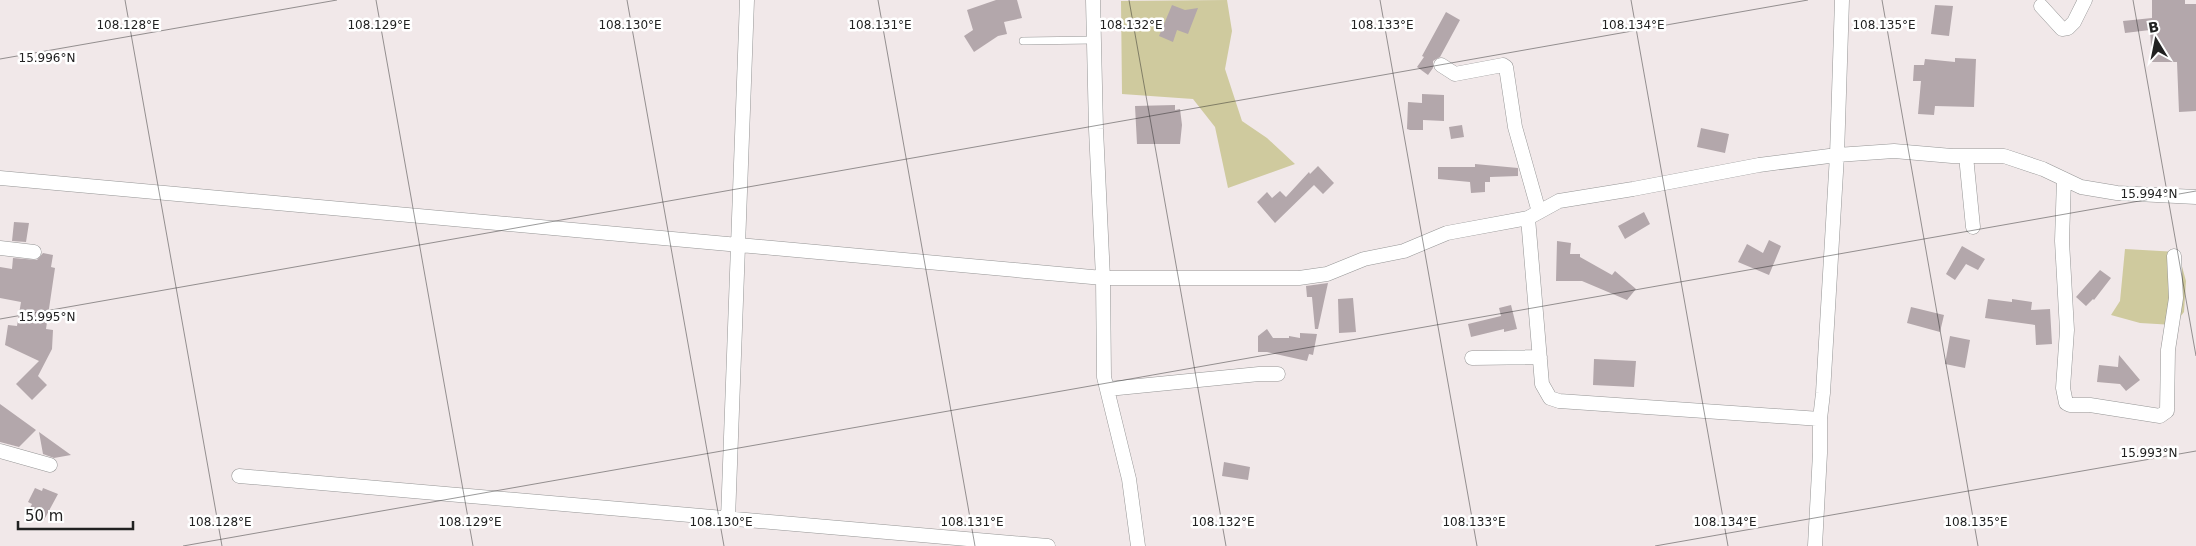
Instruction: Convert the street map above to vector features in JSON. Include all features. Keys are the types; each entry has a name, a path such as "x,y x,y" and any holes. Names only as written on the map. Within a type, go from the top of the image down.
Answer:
{"street":[{"path":"728,520 747,0"},
{"path":"1093,0 1096,130 1103,278 1104,377 1129,479 1138,546"},
{"path":"1815,546 1820,419 1836,155 1842,0"},
{"path":"2040,6 2062,29 2068,28 2074,22 2085,0"},
{"path":"1441,65 1454,74 1503,64 1506,66 1515,127 1533,215 1542,384 1550,398 1559,401 1820,419"},
{"path":"0,178 1103,278 1299,278 1327,274 1364,259 1404,251 1447,233 1533,215 1559,201 1633,190 1759,165 1836,155 1894,151 1966,156 2004,156 2043,169 2081,187 2117,193 2196,197"},
{"path":"1966,156 1973,227"},
{"path":"2064,179 2062,241 2067,330 2063,388 2066,403 2070,406 2090,405 2160,416 2167,411 2168,350 2176,298 2174,256"},
{"path":"0,248 34,252"},
{"path":"1472,358 1540,357"},
{"path":"1108,389 1278,374"},
{"path":"0,452 50,465"},
{"path":"240,476 728,520 1048,546"}],"lane":[{"path":"1023,41 1094,40"}],"shaded area":[{"path":"1227,0 1232,31 1225,69 1242,121 1267,138 1295,164 1228,188 1215,127 1193,99 1122,94 1121,1"},
{"path":"2125,249 2178,252 2186,281 2184,312 2174,325 2140,323 2111,315 2120,301"}],"building":[{"path":"996,0 1017,0 1022,18 1004,22 1007,34 998,36 974,52 964,36 973,30 967,10"},
{"path":"2152,0 2185,0 2185,4 2196,4 2196,111 2179,112 2177,62 2152,62 2150,30 2125,33 2123,21 2152,18"},
{"path":"1172,5 1185,10 1198,8 1188,34 1177,30 1173,42 1159,36"},
{"path":"1935,5 1953,6 1949,36 1931,34"},
{"path":"1446,12 1460,20 1440,57 1433,61 1433,68 1428,75 1417,67 1424,57 1422,56"},
{"path":"1955,58 1976,59 1974,107 1935,106 1934,115 1918,114 1921,81 1913,81 1914,65 1924,65 1925,59 1955,62"},
{"path":"1422,94 1444,95 1444,121 1423,120 1423,130 1407,129 1408,102 1422,103"},
{"path":"1175,105 1175,110 1180,109 1182,125 1180,144 1137,144 1135,106"},
{"path":"1462,125 1464,137 1451,139 1449,127"},
{"path":"1701,128 1729,134 1725,153 1697,147"},
{"path":"1475,164 1518,168 1518,176 1490,177 1490,182 1485,182 1485,192 1471,193 1470,182 1438,179 1438,167 1475,167"},
{"path":"1318,166 1334,183 1323,194 1314,185 1275,223 1257,202 1267,192 1272,198 1280,191 1286,197 1309,172 1310,174"},
{"path":"1644,212 1650,224 1625,239 1618,226"},
{"path":"14,222 29,223 26,242 12,241"},
{"path":"1769,240 1781,246 1769,275 1738,262 1747,244 1763,253"},
{"path":"1557,241 1571,243 1570,254 1580,254 1580,257 1612,275 1615,271 1636,289 1627,300 1582,281 1556,281"},
{"path":"1962,246 1985,259 1978,270 1966,264 1955,280 1946,274"},
{"path":"43,253 53,255 51,267 55,268 46,329 53,330 52,349 38,376 47,385 32,400 16,384 39,361 5,345 8,325 17,326 21,302 0,298 0,267 12,269 13,258 37,260"},
{"path":"2100,270 2111,278 2094,300 2086,306 2076,297"},
{"path":"1328,283 1318,329 1315,329 1312,297 1307,297 1306,286"},
{"path":"1353,298 1356,332 1339,333 1338,299"},
{"path":"1988,299 2012,302 2012,299 2032,302 2031,310 2050,309 2052,344 2036,345 2035,325 1985,318"},
{"path":"1511,305 1517,329 1504,332 1504,329 1471,337 1468,324 1501,316 1499,308"},
{"path":"1911,307 1944,315 1940,332 1907,323"},
{"path":"1267,329 1273,338 1289,338 1289,336 1300,338 1300,333 1317,334 1313,355 1309,354 1307,361 1267,352 1258,352 1258,336"},
{"path":"1950,336 1970,340 1965,368 1945,364"},
{"path":"2119,355 2140,380 2126,391 2120,384 2097,382 2099,365 2118,367"},
{"path":"1594,359 1636,361 1634,387 1593,385"},
{"path":"0,404 36,430 19,447 0,442"},
{"path":"39,432 71,455 54,458 43,454"},
{"path":"1224,462 1250,467 1248,480 1222,476"},
{"path":"35,488 42,491 43,488 58,494 44,520 28,512 32,504 28,502"}]}
